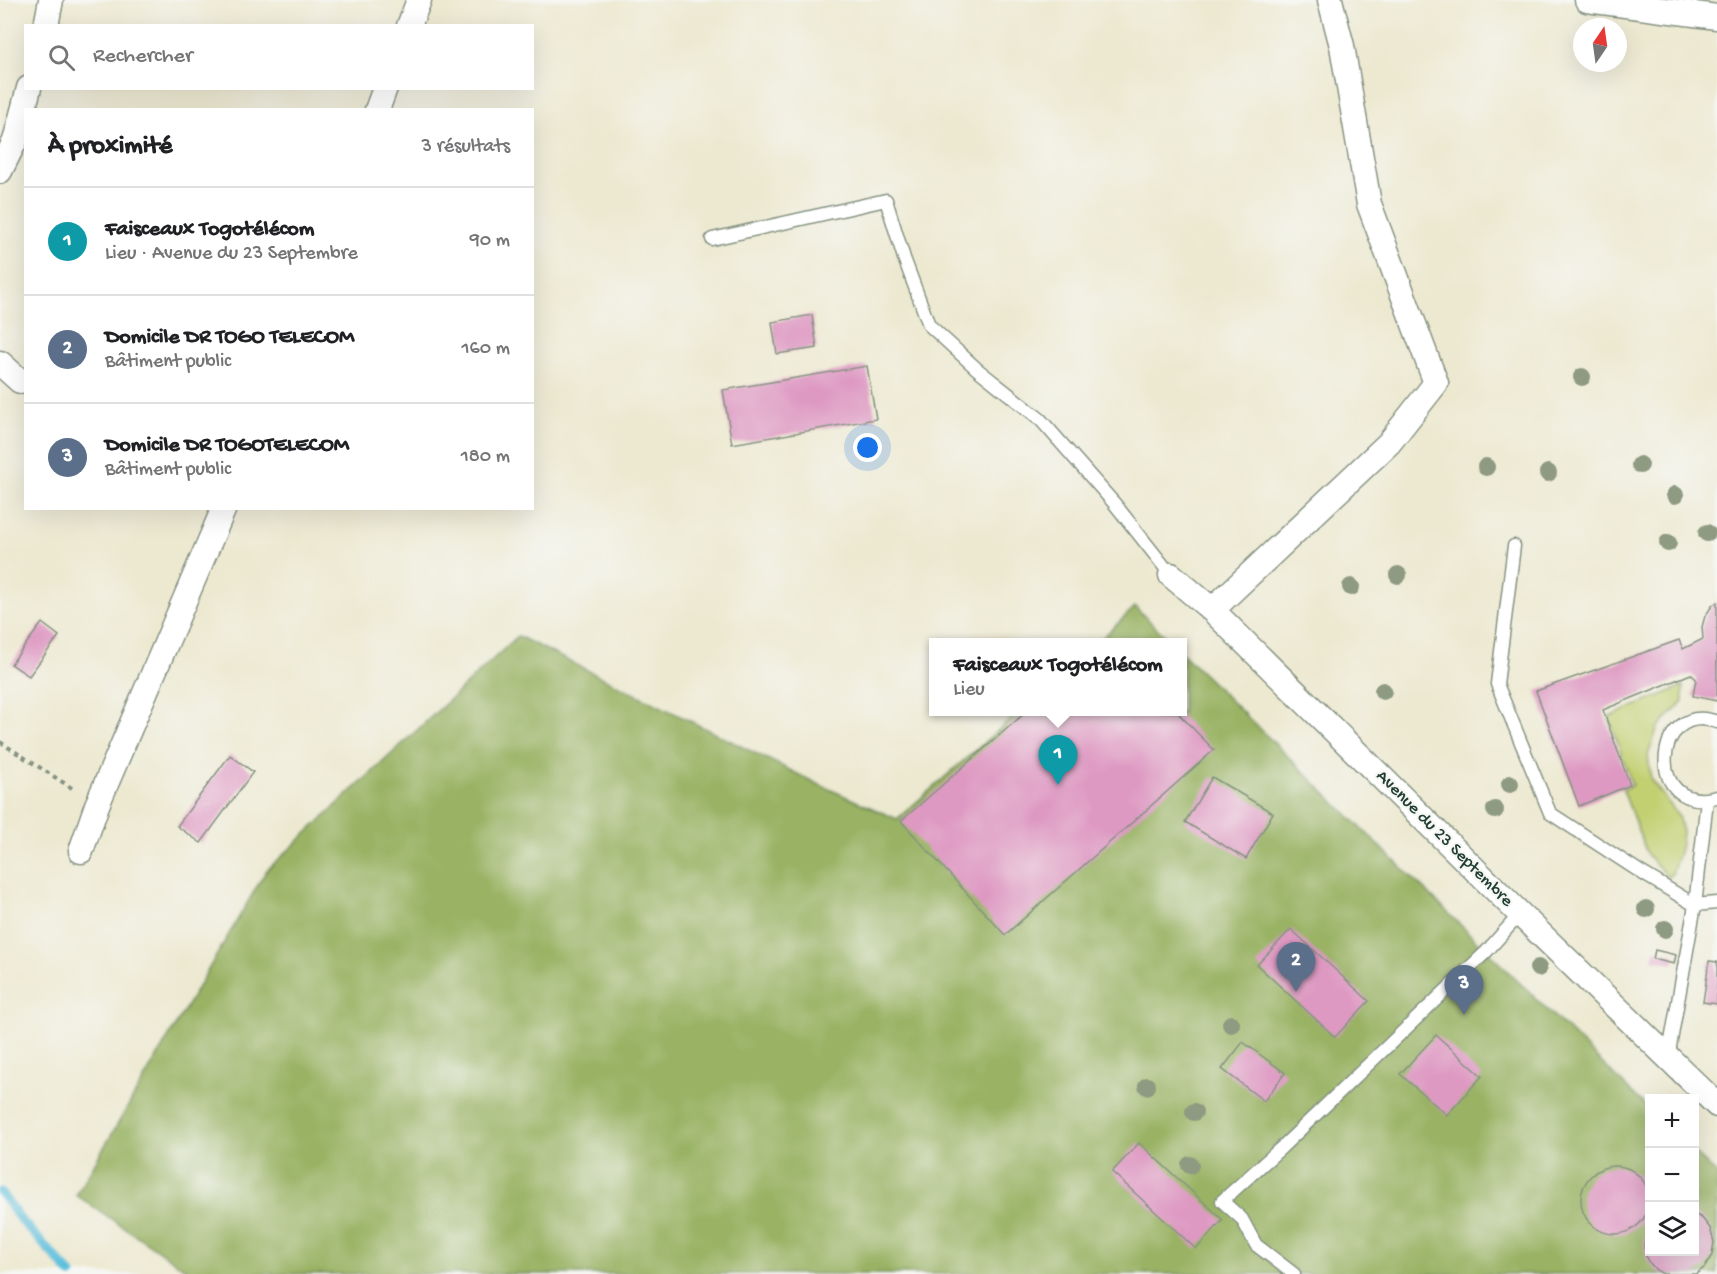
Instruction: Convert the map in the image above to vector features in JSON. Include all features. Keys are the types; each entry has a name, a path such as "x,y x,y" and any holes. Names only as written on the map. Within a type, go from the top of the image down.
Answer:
{"street":[{"path":"46,24 51,0"},
{"path":"410,24 419,0"},
{"path":"1212,610 1389,443 1436,383 1369,204 1342,46 1330,0"},
{"path":"1587,0 1717,17"},
{"path":"0,171 15,141 28,90"},
{"path":"378,108 384,90"},
{"path":"0,363 20,381"},
{"path":"81,851 97,805 223,510"},
{"name":"Avenue du 23 Septembre","path":"1171,575 1212,610 1717,1105"}],"lane":[{"path":"712,239 886,200 904,258 929,325 977,369 1040,419 1114,503 1171,575"},
{"path":"1514,546 1497,684 1550,813 1695,905 1717,903"},
{"path":"1668,1059 1712,799 1695,798 1683,794 1674,786 1667,775 1664,763 1665,751 1670,739 1678,729 1701,720 1717,722"},
{"path":"1294,1274 1257,1245 1242,1219 1222,1201 1470,968 1520,914"}],"path":[{"path":"0,742 97,805"}],"green space":[{"path":"1135,607 1167,638 1102,638"},
{"path":"518,636 820,785 897,819 1014,716 1187,716 1187,658 1645,1105 1645,1256 1699,1256 1699,1157 1717,1174 1717,1274 193,1274 76,1195 266,871"},
{"path":"1683,686 1683,702 1658,727 1648,755 1651,780 1678,815 1682,832 1680,849 1672,874 1667,876 1647,854 1623,790 1632,785 1609,717"}],"building":[{"path":"812,315 817,348 777,354 772,322"},
{"path":"867,366 876,419 732,444 723,390"},
{"path":"1717,602 1717,701 1693,696 1696,679 1691,674 1603,710 1630,785 1579,806 1536,691 1679,640 1683,649 1703,639 1702,627 1705,616"},
{"path":"42,623 59,636 29,676 11,664"},
{"path":"1021,716 1181,716 1214,750 1005,935 901,821"},
{"path":"230,755 253,772 201,843 177,826"},
{"path":"1212,777 1273,813 1246,859 1185,822"},
{"path":"1291,929 1369,1001 1335,1037 1257,965"},
{"path":"1655,950 1676,955 1674,964 1653,959"},
{"path":"1709,961 1717,962 1717,1004 1703,1002"},
{"path":"1436,1035 1482,1076 1447,1115 1400,1074"},
{"path":"1243,1042 1285,1073 1264,1101 1222,1069"},
{"path":"1139,1143 1223,1220 1196,1249 1112,1172"},
{"path":"1608,1166 1622,1166 1634,1171 1644,1181 1645,1217 1634,1229 1622,1234 1608,1234 1596,1229 1586,1219 1581,1207 1581,1193 1586,1181 1596,1171"},
{"path":"1699,1216 1710,1228 1714,1242 1712,1255 1705,1267 1696,1274 1663,1274 1647,1260 1646,1256 1699,1256"}],"waterway":[{"path":"0,1192 20,1219 71,1274"}],"place":[{"name":"Faisceaux Togotélécom","path":"1058,785"},
{"name":"Domicile DR TOGO TELECOM","path":"1296,992"},
{"name":"Domicile DR TOGOTELECOM","path":"1464,1015"}]}
